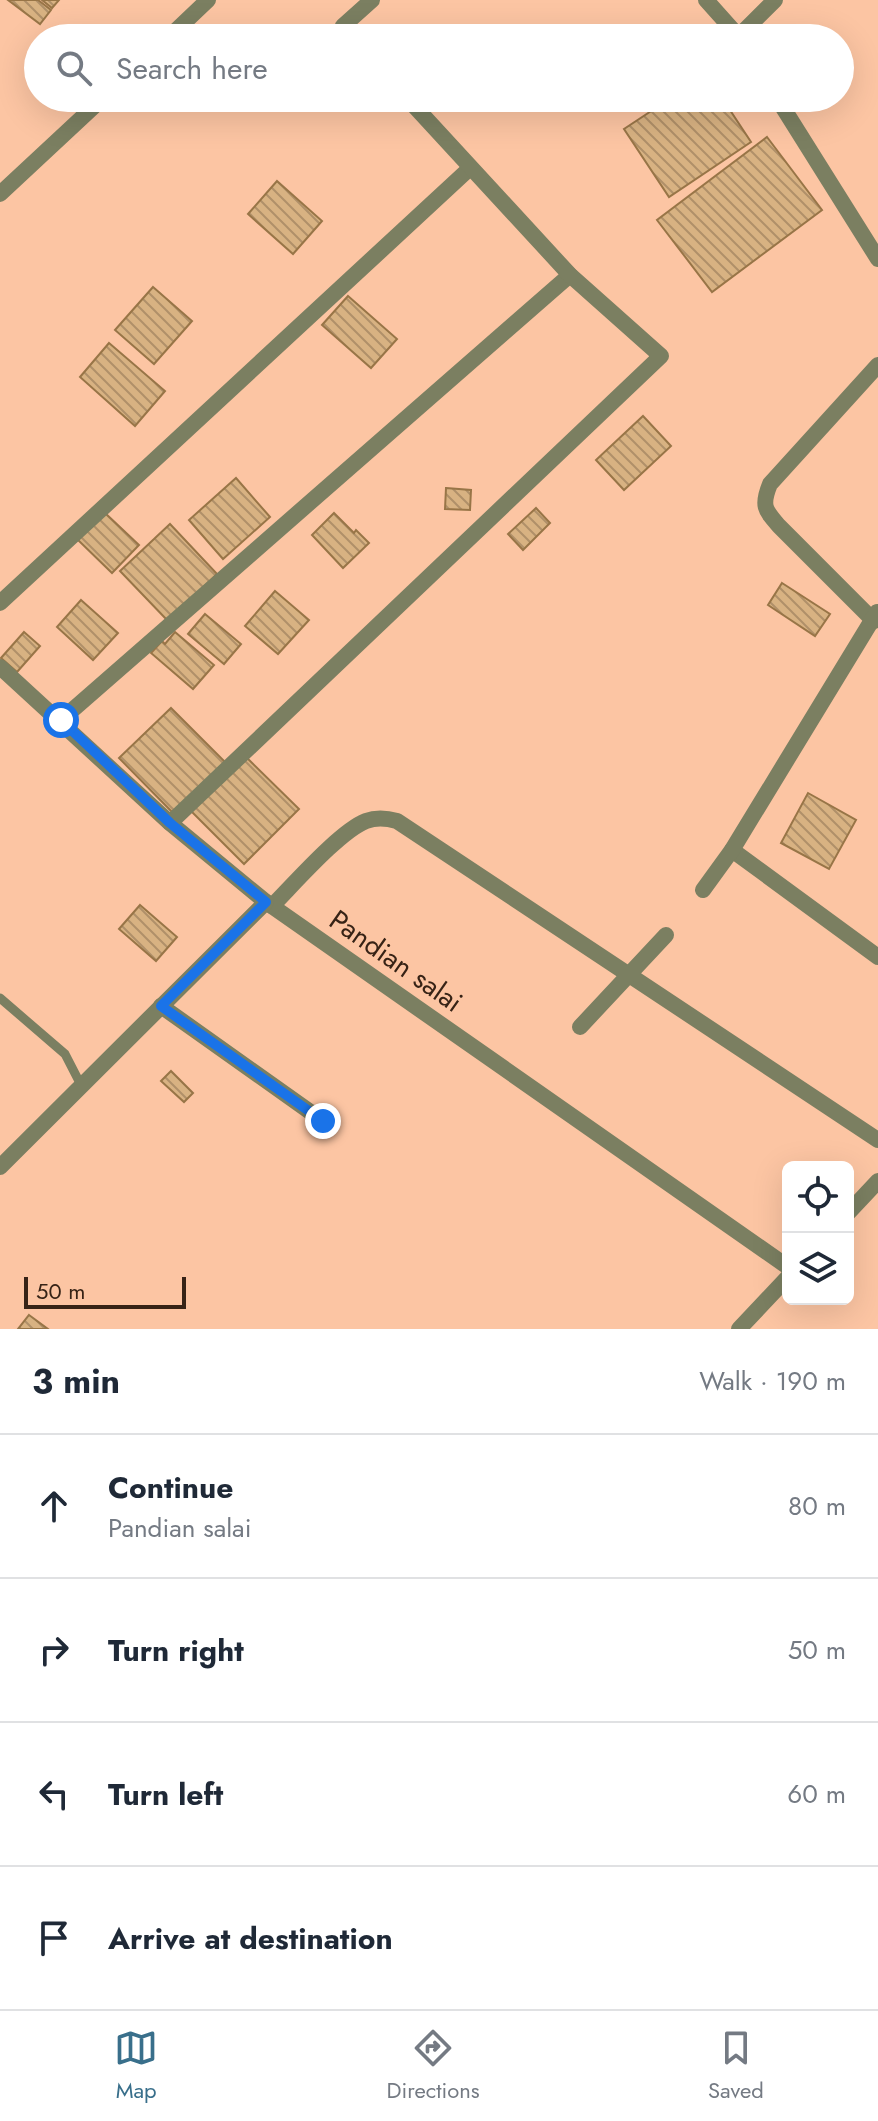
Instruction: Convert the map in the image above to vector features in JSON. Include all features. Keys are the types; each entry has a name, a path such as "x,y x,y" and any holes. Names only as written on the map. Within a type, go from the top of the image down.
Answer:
{"street":[{"path":"183,24 208,0"},
{"path":"345,24 372,0"},
{"path":"706,0 727,24"},
{"path":"752,24 775,0"},
{"path":"0,194 88,112"},
{"path":"170,823 661,356 570,275 419,112"},
{"path":"786,112 878,259"},
{"path":"0,603 469,169"},
{"path":"61,720 570,275"},
{"path":"703,890 732,850 876,616 779,526 766,511 765,497 770,484 878,365"},
{"name":"Pandian salai","path":"0,667 170,823 269,904 782,1263"},
{"path":"0,1167 161,1006 269,904 350,831 367,820 384,818 397,821 878,1140"},
{"path":"732,850 878,957"},
{"path":"580,1027 666,935"},
{"path":"161,1006 323,1121"},
{"path":"854,1207 878,1181"},
{"path":"739,1329 782,1283"}],"lane":[{"path":"0,998 65,1054 82,1087"}],"building":[{"path":"8,0 38,0 51,10 40,24"},
{"path":"42,0 59,0 52,8"},
{"path":"650,112 731,112 751,142 669,197 624,129"},
{"path":"767,137 822,210 712,292 657,220"},
{"path":"277,181 322,221 293,254 248,214"},
{"path":"153,287 192,321 154,364 115,330"},
{"path":"348,296 397,339 371,368 322,325"},
{"path":"109,343 165,391 135,426 80,377"},
{"path":"643,416 671,446 624,490 596,460"},
{"path":"236,478 270,517 223,559 189,520"},
{"path":"446,488 471,490 470,510 445,509"},
{"path":"536,508 550,523 523,550 508,534"},
{"path":"104,512 139,545 112,573 78,540"},
{"path":"334,513 369,543 343,568 312,535"},
{"path":"170,524 217,574 168,621 120,571"},
{"path":"782,583 830,614 815,636 768,605"},
{"path":"275,591 309,620 278,654 245,626"},
{"path":"81,600 118,633 93,660 57,627"},
{"path":"205,614 241,644 224,664 188,634"},
{"path":"24,632 40,646 17,672 1,658"},
{"path":"175,632 214,665 193,689 151,653 162,641 165,644"},
{"path":"171,708 228,765 176,816 119,758"},
{"path":"244,755 299,809 244,864 189,809"},
{"path":"808,793 856,820 829,869 781,843"},
{"path":"140,905 177,937 156,961 119,929"},
{"path":"171,1071 193,1093 184,1102 161,1081"},
{"path":"29,1315 48,1329 18,1329"}],"route":[{"path":"61,720 170,823 266,902 161,1006 323,1121"}]}
